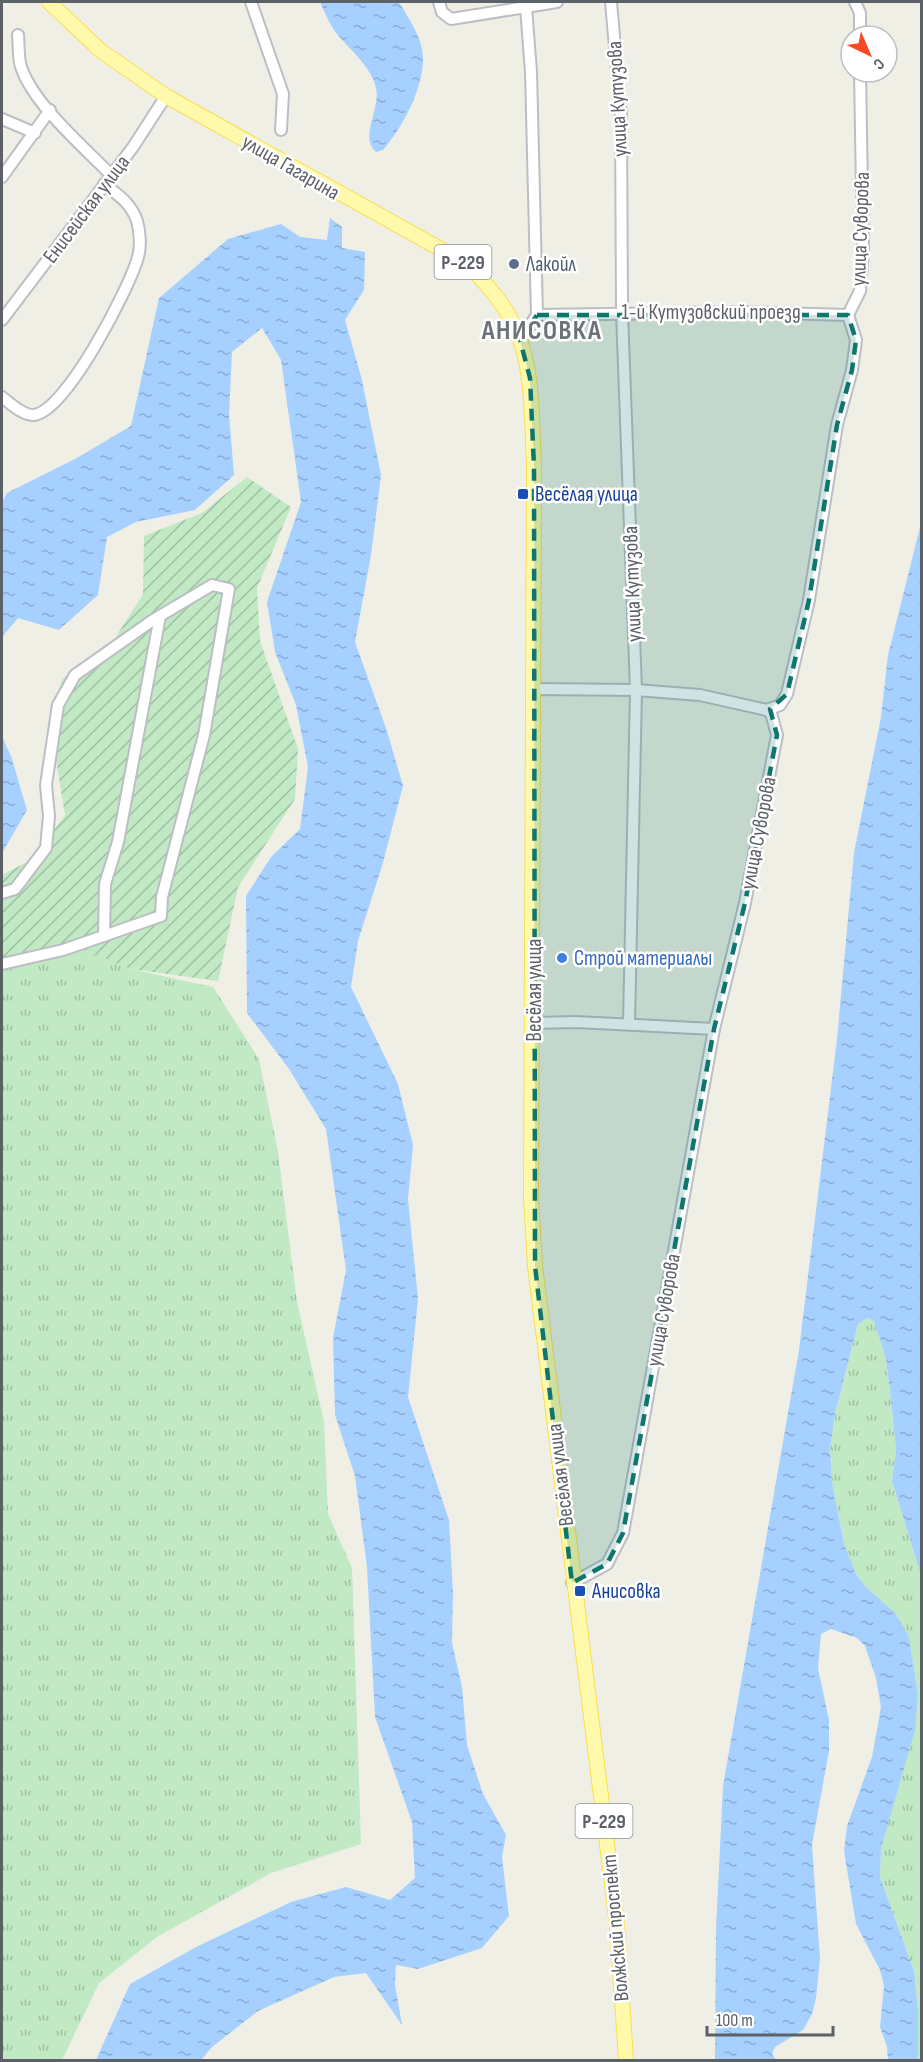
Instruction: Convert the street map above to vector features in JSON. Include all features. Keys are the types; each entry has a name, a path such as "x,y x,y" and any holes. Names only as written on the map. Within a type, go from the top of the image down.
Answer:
{"main road":[{"name":"улица Гагарина","path":"49,2 101,51 166,96 462,261 488,283 510,314 520,340"},
{"name":"Весёлая улица","path":"520,340 530,378 532,423 534,1023 531,1197 535,1266 572,1583"},
{"name":"Волжский проспект","path":"572,1583 617,1925 626,2061"}],"street":[{"path":"251,2 284,94 281,130"},
{"path":"439,2 442,12 451,19 557,2"},
{"name":"улица Кутузова","path":"611,2 621,116 622,312 636,690 629,1024"},
{"path":"855,2 860,13 860,24"},
{"path":"520,340 537,315 531,72 526,7"},
{"path":"2,397 23,413 31,415 44,411 54,403 89,355 116,311 136,265 139,239 137,221 128,202 107,180 30,85 21,66 18,35"},
{"name":"улица Суворова","path":"572,1583 607,1564 623,1533 714,1029 745,903 777,735 771,713 768,710 780,705 787,694 809,600 835,436 852,370 856,340 848,315 860,291 862,261 860,84"},
{"name":"Енисейская улица","path":"2,320 134,147 166,96"},
{"path":"2,177 50,110"},
{"path":"2,119 35,133"},
{"name":"1-й Кутузовский проезд","path":"537,315 622,312 816,312 848,315"},
{"path":"2,893 15,889 46,848 50,816 46,785 58,705 75,675 160,616 212,585 229,589 204,735 162,897 161,916 63,950 2,964"},
{"path":"104,936 105,884 118,842 160,616"},
{"path":"534,689 636,690 700,695 768,710"},
{"path":"534,1023 629,1024 714,1029"}],"highlighted area":[{"path":"537,315 848,315 856,340 852,370 837,425 809,600 787,694 770,709 777,735 745,903 714,1029 623,1533 607,1564 572,1583 535,1266 534,467 530,378 520,340"}],"green space":[{"path":"247,477 291,507 257,588 260,641 298,749 295,799 238,887 218,981 131,969 76,947 2,964 2,875 31,860 65,815 50,723 62,679 109,648 143,594 144,536 202,513"},
{"path":"76,947 131,969 213,987 259,1059 278,1152 297,1302 324,1422 328,1514 352,1568 361,1844 271,1873 157,1937 99,1983 62,2060 2,2060 2,964"},
{"path":"867,1318 874,1321 886,1359 896,1450 892,1481 921,1575 921,2060 918,2060 918,2009 914,1971 880,1877 881,1848 918,1694 909,1637 896,1614 866,1587 856,1574 844,1544 832,1482 830,1449 835,1415 858,1324"}],"water":[{"path":"320,2 399,2 421,45 422,73 415,97 404,120 383,150 376,152 371,146 370,130 377,96 373,79 363,63 332,27"},
{"path":"330,218 342,227 342,248 365,252 364,290 345,320 362,380 381,475 371,555 355,642 387,731 403,786 382,866 358,941 351,987 398,1084 413,1145 408,1199 418,1299 408,1397 449,1520 453,1593 452,1643 462,1687 467,1745 483,1794 506,1835 502,1857 509,1916 482,1948 418,1969 396,1965 395,1985 402,2025 366,1973 334,1977 258,2011 212,2047 201,2060 96,2060 130,1984 196,1947 291,1902 346,1887 390,1900 415,1878 412,1822 375,1717 367,1567 355,1476 335,1415 333,1338 346,1270 326,1129 289,1069 247,1013 246,896 271,857 300,829 308,767 296,705 275,652 267,602 301,502 281,360 262,328 232,352 229,415 234,475 195,510 136,522 107,537 98,595 59,630 18,618 2,637 2,502 7,493 75,459 131,426 159,298 228,239 281,224 300,237 327,240"},
{"path":"921,523 921,1575 892,1481 896,1450 886,1359 874,1321 867,1318 858,1324 835,1414 830,1449 832,1482 844,1544 856,1574 866,1587 896,1614 909,1637 918,1694 915,1730 881,1848 880,1877 914,1971 918,2009 918,2060 888,2060 887,2047 880,2027 884,1986 880,1970 856,1924 844,1851 847,1826 872,1757 881,1707 876,1678 865,1646 857,1638 831,1629 821,1634 818,1668 829,1720 829,1751 812,1845 820,1959 812,2014 803,2030 775,2047 772,2054 776,2060 715,2060 716,1929 723,1786 799,1350 837,1039 854,853 881,717 888,655"},
{"path":"2,737 11,756 27,810 2,853"}],"place":[{"name":"Лакойл","path":"514,264"},
{"name":"Весёлая улица","path":"523,494"},
{"name":"Строй материалы","path":"562,958"},
{"name":"Анисовка","path":"580,1591"}],"district":[{"name":"АНИСОВКА","path":"542,330"}]}
